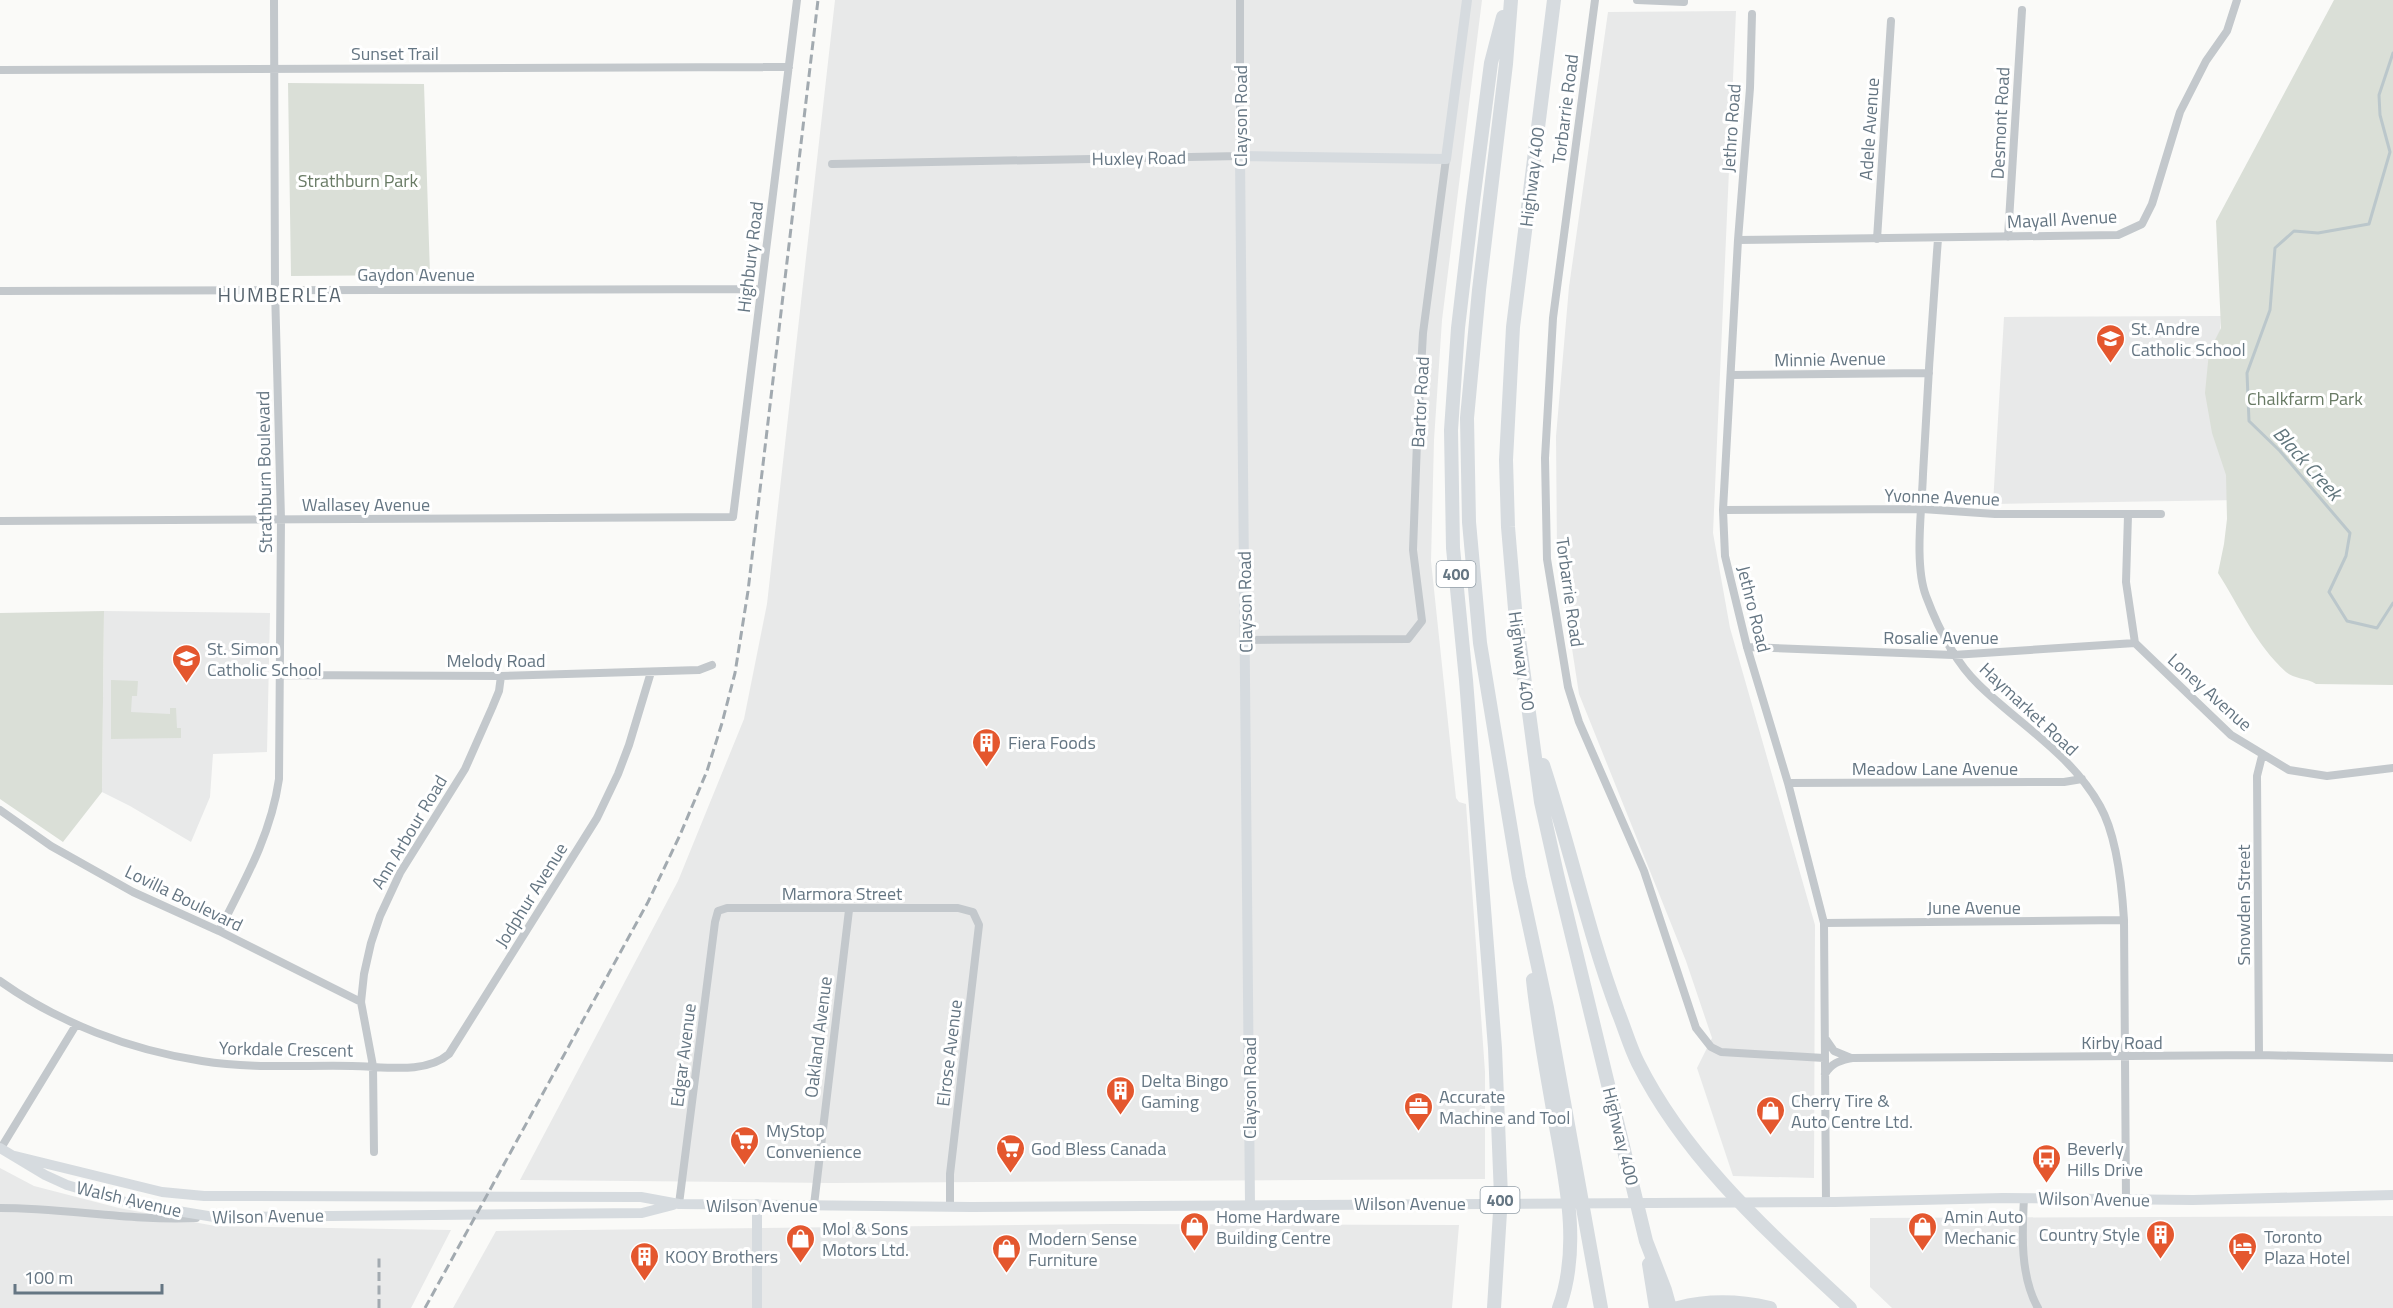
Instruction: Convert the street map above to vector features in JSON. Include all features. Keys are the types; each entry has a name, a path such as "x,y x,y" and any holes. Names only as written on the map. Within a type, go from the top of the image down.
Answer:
{"highway":[{"path":"1509,0 1506,64 1479,290 1467,418 1469,522 1480,643 1528,927 1536,1008 1568,1156 1589,1235 1601,1308"},
{"name":"400","path":"1494,1308 1501,1196 1495,1048 1453,548 1451,430 1458,328 1491,63 1509,0"},
{"name":"Highway 400","path":"1554,0 1513,327 1506,460 1508,527 1515,609 1541,802 1659,1291"},
{"path":"1532,732 1564,829 1608,986 1638,1062 1673,1123 1709,1169 1746,1210 1850,1308"},
{"path":"1559,1308 1568,1279 1570,1246 1568,1156"},
{"path":"1656,1308 1659,1291"},
{"path":"1659,1291 1670,1308"},
{"path":"1678,1308 1730,1302 1770,1308"}],"main road":[{"name":"Bartor Road","path":"1446,159 1467,0"},
{"name":"Huxley Road","path":"1240,156 1446,159"},
{"name":"Clayson Road","path":"1240,156 1251,1204"},
{"name":"Walsh Avenue","path":"0,1148 45,1175 67,1185 129,1203 214,1216"},
{"name":"Walsh Avenue","path":"15,1156 162,1192 204,1196"},
{"name":"Wilson Avenue","path":"204,1196 641,1197 679,1204 950,1207 1826,1202 2024,1198 2126,1200 2393,1195"},
{"name":"Wilson Avenue","path":"214,1216 642,1213 679,1204"},
{"path":"757,1204 757,1308"}],"street":[{"name":"Strathburn Boulevard","path":"219,931 250,873 273,812 279,779 280,519 275,290 274,0"},
{"name":"Highbury Road","path":"733,517 797,0"},
{"name":"Clayson Road","path":"1240,0 1240,156"},
{"name":"Torbarrie Road","path":"1595,0 1553,318 1545,458 1547,559 1568,687 1580,722 1644,871 1696,1028 1703,1039 1711,1047 1732,1054 1782,1054 1824,1058"},
{"path":"1637,0 1684,2 1684,0"},
{"name":"Mayall Avenue","path":"1738,240 2118,235 2142,224 2152,204 2180,112 2206,61 2227,31 2237,0"},
{"name":"Desmont Road","path":"2008,237 2022,10"},
{"name":"Jethro Road","path":"1752,14 1750,88 1738,240 1723,510 1725,556 1747,647 1788,783 1824,923 1826,1202"},
{"name":"Adele Avenue","path":"1877,239 1891,21"},
{"name":"Sunset Trail","path":"0,70 789,67"},
{"name":"Huxley Road","path":"832,164 1240,156"},
{"name":"Bartor Road","path":"1245,640 1408,639 1422,621 1413,550 1417,442 1425,321 1446,159"},
{"name":"Haymarket Road","path":"1938,239 1922,509 1921,567 1925,594 1953,655 1978,684 2060,756 2082,779 2101,807 2113,843 2122,889 2124,920 2126,1200"},
{"name":"Gaydon Avenue","path":"0,291 761,289"},
{"name":"Minnie Avenue","path":"1731,375 1929,373"},
{"name":"Yvonne Avenue","path":"1723,510 1922,509 1995,514 2161,514"},
{"path":"2128,515 2126,582 2135,643"},
{"name":"Wallasey Avenue","path":"0,521 733,517"},
{"name":"Rosalie Avenue","path":"1747,647 1953,655 2135,643"},
{"name":"Loney Avenue","path":"2135,643 2232,735 2262,756 2289,770 2327,776 2393,768"},
{"name":"Melody Road","path":"279,675 501,676 699,670 712,665"},
{"name":"Jodphur Avenue","path":"373,1066 427,1065 449,1054 597,818 629,745 651,672"},
{"name":"Ann Arbour Road","path":"374,1152 373,1066 361,1002 364,974 371,944 387,899 414,849 465,769 499,691 501,676"},
{"name":"Snowden Street","path":"2259,1055 2257,776 2262,756"},
{"name":"Meadow Lane Avenue","path":"1788,783 2064,782 2082,779"},
{"name":"Lovilla Boulevard","path":"0,810 51,846 133,892 219,931 361,1002"},
{"name":"Marmora Street","path":"718,911 727,908 967,909"},
{"name":"Oakland Avenue","path":"814,1205 849,909"},
{"name":"Elrose Avenue","path":"950,1207 950,1174 980,924 973,912 967,909"},
{"name":"Edgar Avenue","path":"679,1204 718,911"},
{"name":"June Avenue","path":"1824,923 2124,920"},
{"name":"Yorkdale Crescent","path":"0,981 76,1025 133,1045 202,1061 269,1066 373,1066"},
{"path":"0,1148 76,1025"},
{"path":"1825,1038 1834,1051 1852,1058"},
{"name":"Kirby Road","path":"1824,1075 1831,1065 1852,1058 2259,1055 2393,1058"},
{"path":"2024,1198 2026,1272 2032,1297 2038,1308"},
{"name":"Wilson Avenue","path":"0,1208 62,1210 160,1220 214,1216"}],"shaded area":[{"path":"835,0 1482,0 1442,320 1434,440 1431,561 1456,798 1459,802 1466,804 1485,1072 1485,1179 831,1183 520,1180 678,881 744,719 767,604"},
{"path":"1736,11 1713,533 1730,628 1815,925 1814,1178 1733,1176 1697,1068 1712,1038 1686,961 1579,694 1557,551 1556,436 1569,287 1608,12"},
{"name":"St. Andre Catholic School","path":"2221,316 2216,412 2241,500 1993,504 2004,317"},
{"name":"St. Simon Catholic School","path":"104,611 270,613 267,752 213,754 210,797 191,842 102,792"},
{"path":"0,1168 34,1186 119,1208 215,1226 451,1230 411,1308 0,1308"},
{"path":"2393,1216 2393,1308 1892,1308 1870,1287 1870,1218"},
{"path":"1114,1224 1459,1225 1452,1308 453,1308 496,1231"}],"green space":[{"name":"Chalkfarm Park","path":"2334,0 2393,0 2393,685 2316,684 2289,674 2275,661 2257,638 2218,573 2227,519 2226,475 2212,433 2205,393 2209,352 2221,328 2216,221"},
{"name":"Strathburn Park","path":"288,83 424,84 430,275 291,276"},
{"path":"104,611 102,792 63,842 0,799 0,613"},
{"path":"111,680 138,681 137,696 132,696 131,712 170,714 170,708 176,708 177,728 181,728 181,738 111,739"}],"waterway":[{"name":"Black Creek","path":"2393,53 2379,95 2380,115 2390,152 2369,224 2318,233 2294,231 2275,248 2270,310 2247,373 2249,421 2280,451 2350,533 2346,556 2329,592 2347,621 2377,628 2393,603"}],"railway":[{"path":"425,1308 648,902 707,771 722,723 735,673 748,591 818,0"},
{"path":"379,1255 379,1308"}],"place":[{"name":"St. Andre Catholic School","path":"2110,364"},
{"name":"St. Simon Catholic School","path":"186,684"},
{"name":"Fiera Foods","path":"987,768"},
{"name":"Delta Bingo Gaming","path":"1120,1116"},
{"name":"Accurate Machine and Tool","path":"1418,1132"},
{"name":"Cherry Tire & Auto Centre Ltd.","path":"1770,1136"},
{"name":"MyStop Convenience","path":"745,1166"},
{"name":"God Bless Canada","path":"1010,1174"},
{"name":"Beverly Hills Drive","path":"2046,1184"},
{"name":"Home Hardware Building Centre","path":"1195,1252"},
{"name":"Amin Auto Mechanic","path":"1923,1252"},
{"name":"Country Style","path":"2161,1260"},
{"name":"Mol & Sons Motors Ltd.","path":"801,1264"},
{"name":"Toronto Plaza Hotel","path":"2243,1272"},
{"name":"Modern Sense Furniture","path":"1007,1274"},
{"name":"KOOY Brothers","path":"644,1282"}],"district":[{"name":"HUMBERLEA","path":"280,294"}]}
